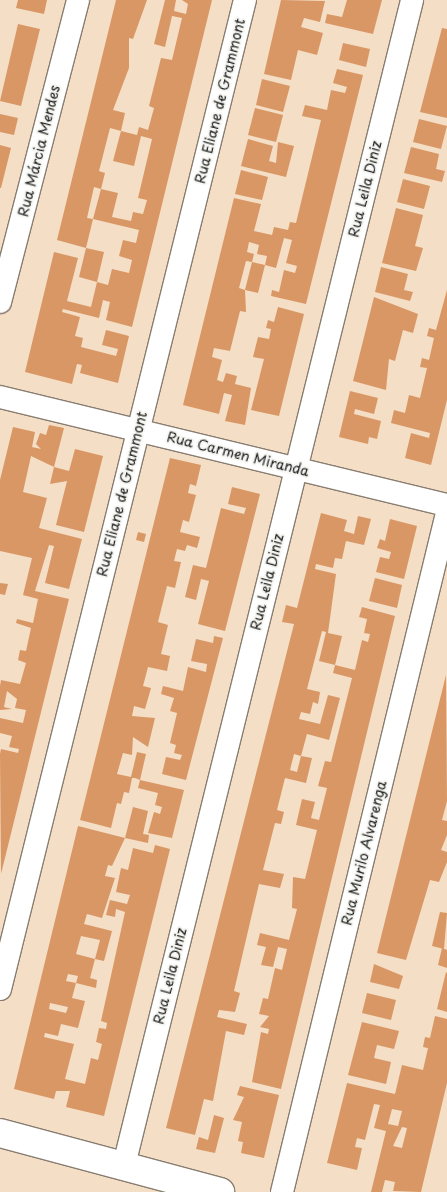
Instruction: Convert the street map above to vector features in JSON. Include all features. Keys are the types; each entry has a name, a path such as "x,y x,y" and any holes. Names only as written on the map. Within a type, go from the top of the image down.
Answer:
{"street":[{"name":"Rua Márcia Mendes","path":"0,302 78,0"},
{"name":"Rua Eliane de Grammont","path":"0,989 245,0"},
{"name":"Rua Leila Diniz","path":"124,1165 412,0"},
{"name":"Rua Carmen Miranda","path":"0,396 447,505"},
{"name":"Rua Murilo Alvarenga","path":"282,1192 447,513"},
{"path":"0,1133 220,1192"}],"building":[{"path":"18,0 47,0 44,14 16,8"},
{"path":"116,0 147,0 133,39 129,38 129,68 113,110 125,113 121,131 110,128 99,171 105,173 101,189 94,187 87,218 93,219 86,248 57,240"},
{"path":"165,0 176,0 174,11 186,14 188,4 182,0 212,0 132,327 106,320 110,302 103,300 99,318 63,309 62,312 80,317 75,336 83,338 81,347 116,356 118,349 102,345 106,330 129,336 118,383 80,373 82,365 77,364 72,384 25,372 54,252 78,258 67,301 91,307 97,282 108,285 112,269 129,273 132,260 119,256 123,240 136,243 139,230 93,219 101,189 118,193 112,217 131,221 133,212 143,214 147,200 138,198 152,139 141,136 134,166 113,161 121,131 137,135 139,127 148,130 154,108 149,106 161,58 172,60 182,18 172,16 165,47 154,44"},
{"path":"281,0 325,1 320,22 304,18 301,27 323,33 317,55 298,50 291,80 264,74"},
{"path":"347,0 382,0 373,34 325,23 327,14 342,17"},
{"path":"18,24 40,29 21,106 0,101"},
{"path":"442,28 447,29 447,118 420,112"},
{"path":"343,43 370,49 366,67 339,60"},
{"path":"337,69 363,75 306,304 271,296 272,290 279,292 284,270 295,273 297,266 286,263 292,240 284,238 276,268 265,265 267,256 257,254 259,245 249,242 247,252 254,254 252,262 246,261 239,288 245,290 246,312 240,311 230,351 214,348 212,357 222,360 217,380 223,382 226,373 237,376 235,384 251,388 245,425 225,421 232,395 224,393 219,414 183,405 234,198 261,204 254,231 272,235 274,227 288,230 290,222 296,223 321,120 302,116 305,105 327,110 331,90 345,93 347,87 333,83"},
{"path":"262,79 290,86 283,112 256,105"},
{"path":"255,108 283,115 276,142 248,135"},
{"path":"0,114 18,118 14,135 0,132"},
{"path":"419,119 447,126 441,149 413,142"},
{"path":"248,139 273,146 269,161 276,163 278,142 294,146 286,177 241,166"},
{"path":"0,145 11,148 1,188 0,188"},
{"path":"411,147 439,154 436,169 445,171 442,182 404,173"},
{"path":"241,170 268,177 262,200 235,194"},
{"path":"403,179 430,186 424,209 397,202"},
{"path":"396,208 423,215 415,246 423,248 416,271 382,263"},
{"path":"86,248 104,252 97,282 79,277"},
{"path":"252,262 265,265 258,293 245,290"},
{"path":"381,267 408,274 404,290 413,292 410,301 375,292"},
{"path":"447,290 447,400 431,465 405,458 411,433 429,438 430,433 391,423 394,410 405,413 409,395 420,398 427,368 420,367 422,358 429,360 434,338 427,336 429,328 436,330"},
{"path":"374,297 418,314 413,333 403,330 395,361 389,359 386,390 353,381"},
{"path":"278,307 304,314 279,416 251,410 264,359 253,357 258,337 269,339 271,329 266,328 268,320 274,322"},
{"path":"350,391 378,398 374,414 355,409 354,414 381,421 377,439 369,437 368,444 339,437"},
{"path":"49,425 64,428 54,467 31,456 23,492 47,498 39,528 82,539 69,589 45,583 54,546 49,545 35,591 69,599 1,874 0,754 1,749 18,753 19,749 9,747 12,736 0,733 0,718 23,723 26,710 15,708 17,699 7,691 4,707 12,709 0,710 0,686 1,680 20,684 26,663 18,660 20,650 26,651 31,628 16,623 17,619 33,623 38,599 23,595 32,558 0,551 0,480 13,427 35,432 32,447 41,449 36,444 40,433 46,435"},
{"path":"75,449 103,456 84,532 56,525 67,481 50,484 54,467 69,471"},
{"path":"170,458 201,465 196,486 190,484 188,493 196,495 189,522 183,520 180,532 200,537 197,548 187,545 185,551 177,549 174,561 181,562 175,588 167,586 158,622 168,625 161,654 170,656 167,671 148,667 143,686 151,688 145,709 134,706 132,716 155,718 148,747 133,737 132,755 123,753 117,774 131,777 137,752 146,754 140,780 132,778 129,793 124,792 121,804 117,803 111,828 80,820"},
{"path":"232,487 260,494 225,631 198,624 209,581 201,579 196,600 185,597 193,565 206,568 221,508 244,514 246,508 228,504"},
{"path":"321,513 347,520 344,531 354,534 358,516 371,519 364,545 346,541 342,559 335,558 333,568 316,564 315,569 336,574 328,633 342,636 335,665 319,661 326,632 322,631 307,689 320,692 318,704 313,702 310,714 301,712 299,719 320,724 328,695 340,698 329,740 307,734 301,756 312,758 306,783 285,778 277,810 284,812 281,824 275,823 263,870 284,874 280,888 259,884 234,991 240,993 235,1012 219,1010 217,1017 247,1024 244,1035 226,1031 213,1101 204,1099 195,1135 166,1128 294,624 282,622 286,605 297,608","holes":["294,754 301,756 297,772 290,770"]},
{"path":"390,519 417,526 404,579 376,572 380,557 389,559 391,552 377,548 380,539 385,541"},
{"path":"138,532 146,534 144,542 136,540"},
{"path":"375,578 402,585 397,608 369,601"},
{"path":"0,583 8,584 5,595 0,594"},
{"path":"362,607 395,616 281,1089 252,1082 261,1032 268,1034 269,1029 260,1027 269,1016 259,1014 263,998 268,999 275,968 282,970 287,949 278,947 273,967 261,965 266,947 257,945 260,933 289,940 297,909 292,908 293,877 305,879 317,830 296,825 302,799 315,802 311,818 319,820 327,788 318,786 325,761 331,762 352,678 333,673 335,665 355,670 362,640 368,642 370,634 364,633 367,619 359,617"},
{"path":"214,636 223,638 186,780 162,774 166,757 180,760 182,755 174,753 176,745 170,743 177,713 170,711 174,698 161,694 163,686 183,691 188,667 206,672 207,664 191,661 196,639 213,643"},
{"path":"446,675 447,801 442,820 447,821 447,835 441,850 447,852 447,862 439,882 430,880 406,960 377,953"},
{"path":"140,780 184,790 172,838 148,833 154,812 160,814 162,807 155,805 158,793 138,788"},
{"path":"133,807 148,811 143,834 149,835 148,843 125,838"},
{"path":"78,826 125,838 112,866 108,865 105,876 115,878 102,918 87,914 84,924 112,931 104,961 95,959 90,978 97,980 96,988 76,983 72,998 85,1001 78,1028 61,1024 58,1036 45,1033 44,1037 74,1044 65,1079 85,1084 91,1058 98,1060 102,1044 96,1042 99,1028 106,1029 107,1023 101,1021 125,912 116,909 115,917 106,915 110,900 127,904 130,895 116,892 121,868 128,870 133,848 153,853 155,845 170,849 104,1116 66,1107 70,1091 56,1091 54,1099 14,1089","holes":["81,936 100,940 95,959 76,954","68,974 78,976 76,983 66,981","50,1003 68,1007 66,1013 49,1009"]},
{"path":"440,912 447,913 444,949 432,946"},
{"path":"442,948 447,950 447,968 438,965"},
{"path":"374,964 403,976 399,989 370,982"},
{"path":"447,973 447,1012 437,1009"},
{"path":"367,993 396,1000 391,1020 362,1013"},
{"path":"435,1016 447,1019 447,1083 421,1192 393,1191 395,1182 385,1180 382,1192 371,1192 386,1131 374,1128 380,1105 374,1104 365,1140 357,1138 355,1147 362,1148 357,1170 327,1163 347,1083 395,1094 402,1065 423,1070 428,1048 423,1047 425,1037 430,1038","holes":["392,1109 402,1111 398,1126 388,1124","402,1127 407,1128 402,1148 393,1146"]},
{"path":"362,1022 399,1031 394,1049 377,1045 374,1058 391,1062 386,1084 348,1075"},
{"path":"240,1086 279,1095 264,1158 241,1153 243,1142 238,1141 242,1122 233,1120 244,1097 237,1095"},
{"path":"214,1115 224,1118 215,1153 196,1149 199,1137 208,1140"}]}
